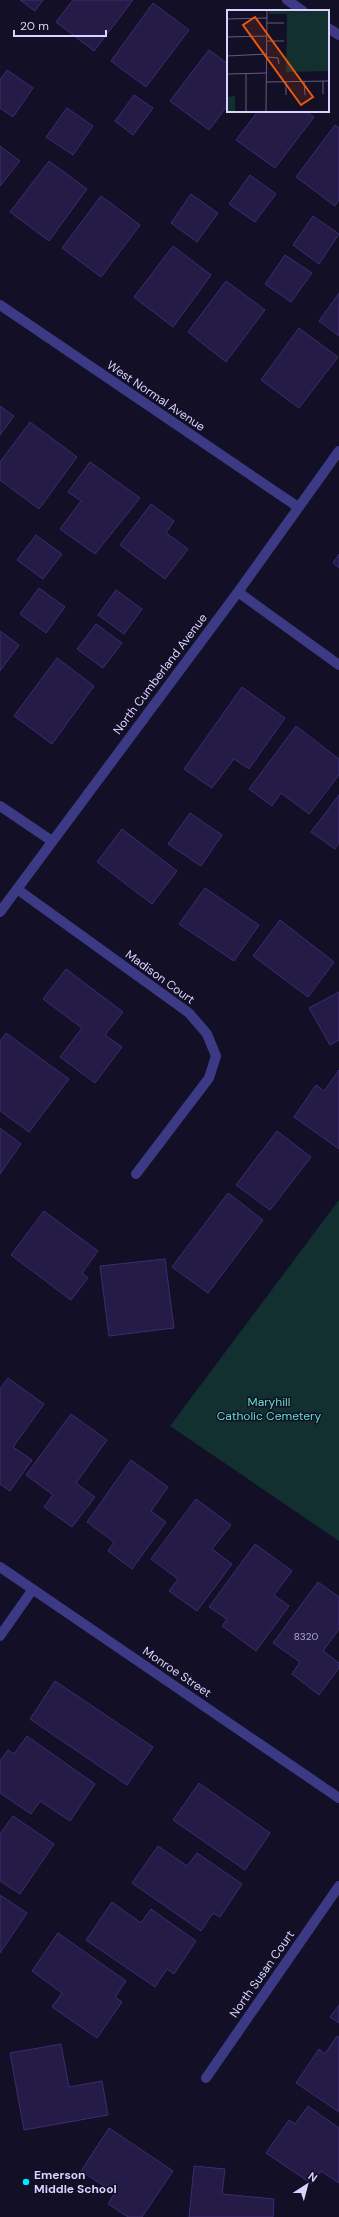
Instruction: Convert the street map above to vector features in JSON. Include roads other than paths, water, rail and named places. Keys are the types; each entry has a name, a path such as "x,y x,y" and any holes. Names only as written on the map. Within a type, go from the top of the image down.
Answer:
{"street":[{"path":"287,0 302,10"},
{"path":"329,29 339,35"},
{"name":"West Normal Avenue","path":"0,305 298,507"},
{"name":"North Cumberland Avenue","path":"0,912 238,592 339,451"},
{"path":"238,592 339,665"},
{"path":"0,806 52,841"},
{"name":"Madison Court","path":"17,889 189,1013 207,1034 216,1056 209,1078 136,1174"},
{"name":"Monroe Street","path":"0,1567 339,1798"},
{"path":"0,1636 33,1589"},
{"name":"North Susan Court","path":"206,2078 339,1886"}],"place":[{"name":"Emerson Middle School","path":"26,2182"}],"park label":[{"name":"Maryhill Catholic Cemetery","path":"269,1409"}]}
